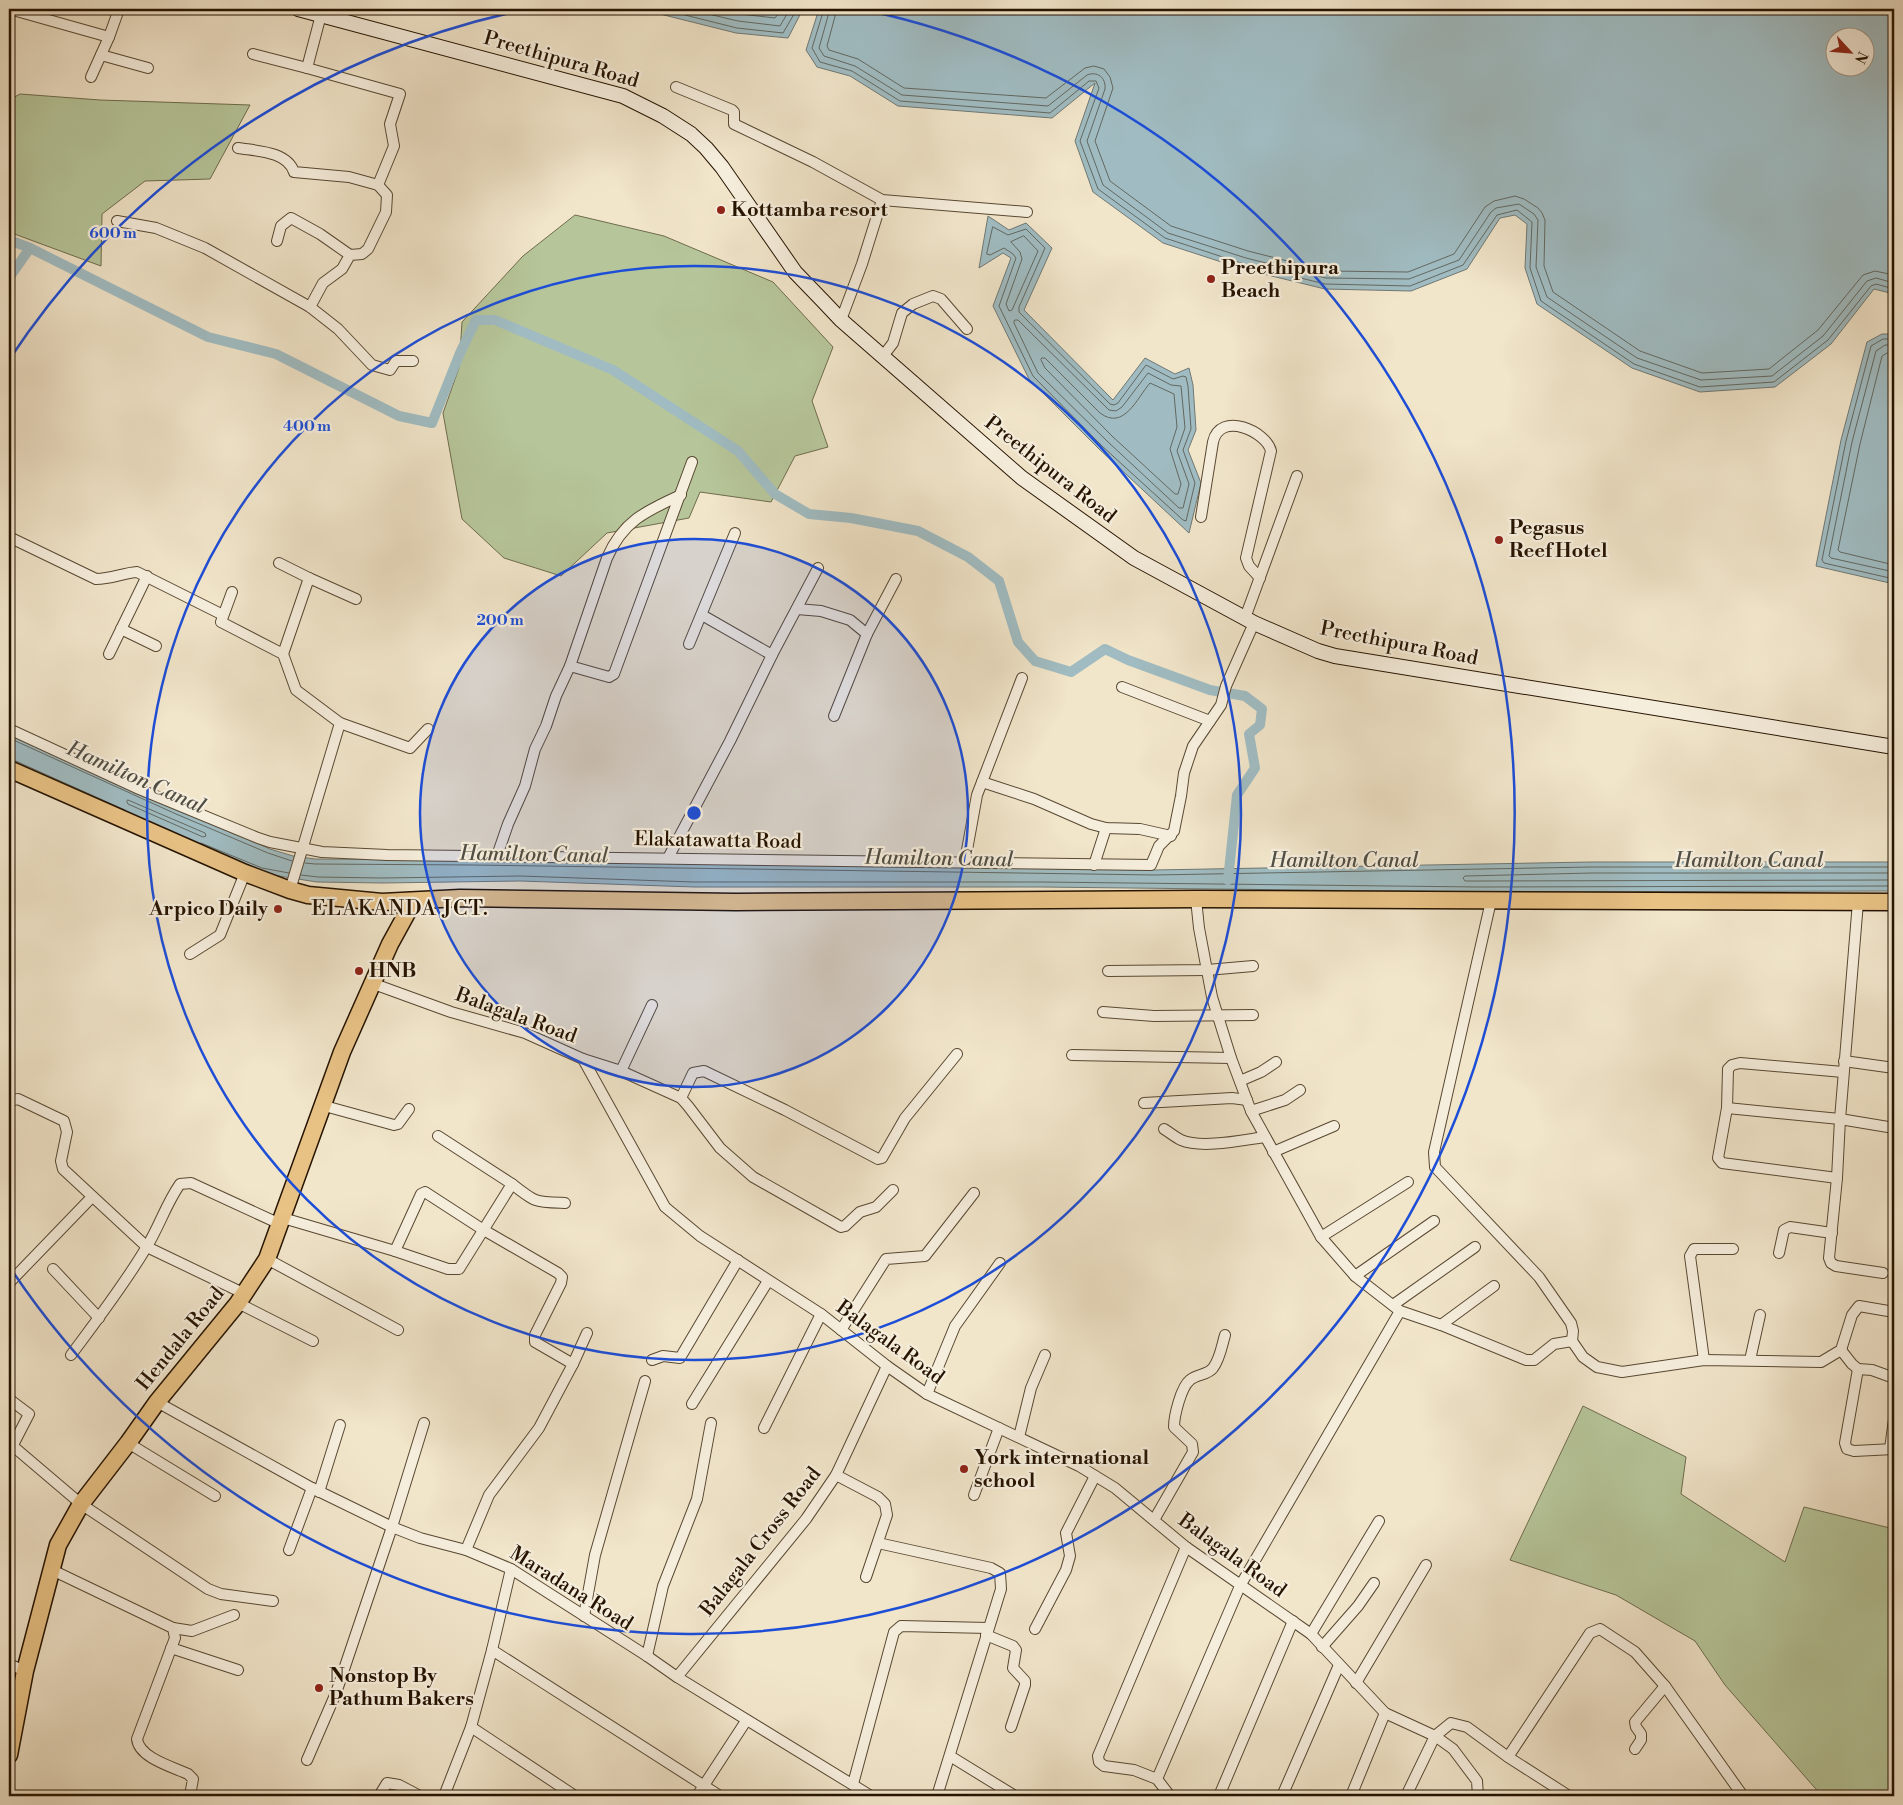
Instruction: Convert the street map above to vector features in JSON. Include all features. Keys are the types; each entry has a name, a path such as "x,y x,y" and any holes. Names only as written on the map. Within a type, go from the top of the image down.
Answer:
{"main road":[{"path":"9,769 245,873 291,886 308,895 382,902 460,898 736,902 1196,899 1894,902"},
{"name":"Hendala Road","path":"382,902 392,919 390,944"},
{"name":"Hendala Road","path":"9,1755 25,1671 58,1545 81,1504 158,1402 241,1298 267,1260 342,1052 374,984 390,944 407,913 409,902"}],"street":[{"path":"91,77 109,37 118,9"},
{"name":"Preethipura Road","path":"298,9 322,12 623,96 663,116 691,134 706,148 722,167 795,272 841,320 1022,478 1134,558 1250,620 1318,651 1335,656 1894,747"},
{"path":"13,10 109,37"},
{"path":"307,68 322,12"},
{"path":"253,54 400,94 390,124 394,146 378,185"},
{"path":"101,56 148,68"},
{"path":"676,87 732,110 734,112 734,124 813,162 882,200 1027,212"},
{"path":"238,148 277,155 292,164 294,172 349,176 378,185 387,195 386,212 368,249 362,254 350,255 320,234 291,218 281,226 277,241"},
{"path":"841,320 859,272 882,200"},
{"path":"117,220 156,228 205,248 310,307 338,329 372,365 390,370 396,361 413,361"},
{"path":"310,307 323,283 342,269 350,255"},
{"path":"883,356 893,343 902,313 912,304 933,296 941,298 968,329"},
{"path":"1201,517 1213,442 1215,434 1219,429 1235,425 1266,440 1270,445 1271,451 1246,558 1249,566 1260,578"},
{"path":"570,666 609,678 614,674 692,462"},
{"path":"982,782 1034,799 1091,824 1106,828 1140,829 1170,836 1176,824 1184,772 1193,746 1221,705 1250,620 1260,578 1297,476"},
{"path":"498,856 508,824 525,786 535,749 570,666 614,540 647,510 681,495"},
{"path":"689,644 735,533"},
{"path":"9,537 96,579 110,579 125,573 137,572 223,615"},
{"path":"280,563 356,599"},
{"path":"668,858 818,568"},
{"path":"109,654 147,576"},
{"path":"309,578 283,654 296,690 340,723 410,748 428,729"},
{"path":"834,716 867,634 896,579"},
{"path":"232,592 221,622 283,654"},
{"path":"796,609 821,611 850,620 867,634"},
{"path":"702,615 772,655"},
{"path":"121,628 156,646"},
{"path":"965,861 977,795 1022,678"},
{"path":"1122,688 1210,721"},
{"path":"291,886 340,723"},
{"name":"Elakatawatta Road","path":"9,730 139,789 258,838 301,850 322,852 379,855 965,861 1151,865 1159,846 1170,836"},
{"path":"1094,865 1106,828"},
{"path":"190,954 220,935 245,873"},
{"path":"1196,899 1199,928 1212,997 1231,1058 1251,1111 1321,1237 1355,1276 1396,1308 1526,1360 1534,1360 1554,1344 1572,1341"},
{"path":"1491,900 1434,1152 1435,1167 1539,1277 1571,1323 1573,1331 1572,1341 1583,1357 1597,1367 1622,1372 1704,1360 1821,1362 1841,1350 1852,1315 1859,1306 1894,1312"},
{"path":"1858,902 1829,1258 1831,1263 1852,1270 1883,1273"},
{"path":"1108,971 1207,970 1253,966"},
{"name":"Balagala Road","path":"374,984 451,1012 525,1033 583,1059 665,1206 700,1236 821,1314 886,1366 927,1394 1079,1466 1115,1488 1186,1547 1311,1634 1385,1713 1435,1736 1453,1749 1477,1781 1478,1796"},
{"path":"621,1071 652,1006"},
{"path":"1103,1012 1154,1016 1253,1015"},
{"path":"681,1098 693,1073 699,1070 704,1071 785,1110 878,1159 882,1158 905,1118 957,1054"},
{"path":"1072,1055 1231,1058"},
{"path":"583,1059 621,1071 681,1098 720,1148 753,1177 841,1227 846,1226 860,1212 876,1208 893,1190"},
{"path":"1844,1061 1894,1068"},
{"path":"1240,1081 1261,1072 1276,1062"},
{"path":"1837,1178 1722,1163 1718,1158 1727,1108 1728,1069 1732,1065 1740,1063 1843,1072"},
{"path":"1251,1111 1285,1100 1300,1090"},
{"path":"1144,1103 1232,1098 1247,1100"},
{"path":"9,1101 18,1099 64,1121 67,1132 60,1161 64,1169 147,1247 241,1298 313,1342"},
{"path":"322,1105 394,1125 398,1124 409,1108"},
{"path":"1727,1108 1840,1119 1894,1128"},
{"path":"1273,1152 1334,1126"},
{"path":"1164,1129 1182,1140 1200,1142 1221,1143 1265,1137"},
{"path":"438,1136 512,1184 533,1201 565,1203"},
{"path":"1321,1237 1408,1182"},
{"path":"71,1355 99,1318 147,1247 173,1193 180,1184 191,1184 282,1221 395,1251 448,1269 459,1269 482,1229 512,1184"},
{"path":"395,1251 421,1194 425,1192 482,1229 558,1273 562,1277 561,1283 535,1335 535,1342 573,1364"},
{"path":"841,1330 886,1259 925,1256 974,1193"},
{"path":"9,1282 92,1197"},
{"path":"1355,1276 1434,1221"},
{"path":"1779,1253 1784,1230 1790,1227 1832,1232"},
{"path":"1157,1779 1240,1586 1396,1308 1475,1247"},
{"path":"1704,1360 1690,1256 1694,1249 1733,1249"},
{"path":"267,1260 398,1330"},
{"path":"652,1360 663,1356 680,1358 684,1354 738,1260"},
{"path":"927,1394 955,1326 1000,1263"},
{"path":"54,1269 99,1318"},
{"path":"692,1404 768,1281"},
{"path":"1441,1325 1494,1286"},
{"path":"764,1428 821,1314"},
{"path":"1750,1360 1760,1315"},
{"path":"466,1550 489,1495 539,1428 587,1333"},
{"path":"1154,1520 1193,1452 1192,1444 1174,1427 1174,1418 1179,1401 1188,1381 1213,1369 1225,1335"},
{"path":"1841,1350 1858,1369 1872,1370 1894,1378"},
{"path":"1019,1438 1031,1388 1045,1355"},
{"name":"Balagala Cross Road","path":"677,1678 806,1519 836,1474 886,1366"},
{"path":"1858,1369 1845,1443 1847,1449 1854,1451 1892,1449 1894,1418"},
{"path":"584,1616 595,1556 645,1381"},
{"path":"9,1399 29,1414 14,1443 14,1447 81,1504 208,1589 221,1594 273,1601"},
{"name":"Maradana Road","path":"158,1402 315,1490 392,1528 420,1538 466,1550 511,1569 647,1656 677,1678 871,1796"},
{"path":"307,1760 336,1693 392,1528 424,1423"},
{"path":"647,1656 663,1586 697,1499 711,1423"},
{"path":"289,1550 340,1425"},
{"path":"974,1495 999,1428"},
{"path":"128,1443 215,1496"},
{"path":"836,1474 878,1497 885,1504 887,1515 866,1577"},
{"path":"1035,1629 1066,1570 1070,1556 1066,1533 1095,1476"},
{"path":"1311,1634 1380,1521"},
{"path":"878,1543 991,1568 1000,1573 1001,1589 937,1796"},
{"path":"1170,1796 1157,1779 1134,1770 1104,1766 1099,1762 1098,1756 1186,1547"},
{"path":"1356,1683 1426,1565"},
{"path":"444,1796 471,1727 511,1569"},
{"path":"52,1570 173,1628 192,1631 234,1615"},
{"path":"1322,1646 1358,1606 1374,1583"},
{"path":"1219,1796 1293,1621"},
{"path":"853,1784 894,1632 901,1626 987,1631 1013,1646 1016,1650 1013,1668 1025,1685 1011,1727"},
{"path":"173,1628 175,1638 137,1740 144,1754 188,1774 193,1779 191,1790"},
{"path":"1508,1757 1590,1633 1600,1629 1635,1652 1666,1686 1743,1796"},
{"path":"171,1648 238,1670"},
{"path":"492,1650 720,1796"},
{"path":"9,1664 25,1671"},
{"path":"1282,1796 1339,1665"},
{"path":"1635,1749 1641,1740 1641,1734 1635,1722 1666,1686"},
{"path":"1351,1796 1385,1713"},
{"path":"697,1796 746,1721"},
{"path":"1406,1796 1435,1736 1451,1724 1467,1727 1508,1757 1569,1796"},
{"path":"471,1727 575,1796"},
{"path":"950,1756 1015,1796"},
{"path":"379,1796 387,1783 399,1785 420,1796"}],"green space":[{"path":"20,94 100,100 250,105 210,179 145,181 102,214 101,266 9,232 9,100"},
{"path":"575,215 664,236 773,282 833,347 812,401 828,447 795,456 771,502 700,492 689,518 607,533 561,576 504,558 462,519 443,413 459,368 462,322 523,256"},
{"path":"1583,1406 1686,1457 1681,1494 1785,1562 1804,1507 1894,1529 1894,1796 1822,1796 1725,1685 1695,1641 1616,1595 1510,1560"}],"water":[{"path":"640,9 803,9 788,38 736,33"},
{"path":"819,9 1894,9 1894,294 1874,289 1831,344 1775,387 1700,392 1632,368 1537,304 1525,268 1527,224 1515,215 1500,218 1467,269 1411,291 1325,289 1243,269 1163,243 1093,192 1075,141 1095,83 1052,118 898,106 850,76 817,67 806,50"},
{"path":"988,216 1009,230 1026,223 1052,248 1024,310 1113,400 1145,358 1175,374 1189,368 1193,385 1196,430 1188,450 1201,483 1189,533 1099,449 1029,379 993,306 1011,258 1003,253 979,268"},
{"path":"1882,334 1894,334 1894,584 1816,566 1841,440 1867,342"},
{"path":"9,733 270,849 293,856 315,859 1155,870 1591,862 1894,862 1894,891 1478,892 1041,887 694,887 520,881 317,882 260,873 9,762"}],"waterway":[{"path":"9,240 30,248 208,337 276,354 399,416 432,423 460,353 476,320 495,320 613,370 738,451 775,494 809,514 851,518 918,531 968,557 999,581 1018,642 1035,661 1071,672 1105,649 1128,660 1210,690 1245,696 1262,709 1260,725 1249,734 1255,768 1237,795 1228,880"},
{"path":"9,278 30,248"}],"place":[{"name":"Kottamba resort","path":"721,210"},
{"name":"Preethipura Beach","path":"1211,279"},
{"name":"Pegasus Reef Hotel","path":"1499,540"},
{"name":"Arpico Daily","path":"278,909"},
{"name":"HNB","path":"359,971"},
{"name":"York international school","path":"964,1469"},
{"name":"Nonstop By Pathum Bakers","path":"319,1688"}],"district":[{"name":"ELAKANDA JCT.","path":"400,909"}],"water label":[{"name":"Hamilton Canal","path":"136,778"},
{"name":"Hamilton Canal","path":"534,855"},
{"name":"Hamilton Canal","path":"939,859"},
{"name":"Hamilton Canal","path":"1344,861"},
{"name":"Hamilton Canal","path":"1749,861"}]}
